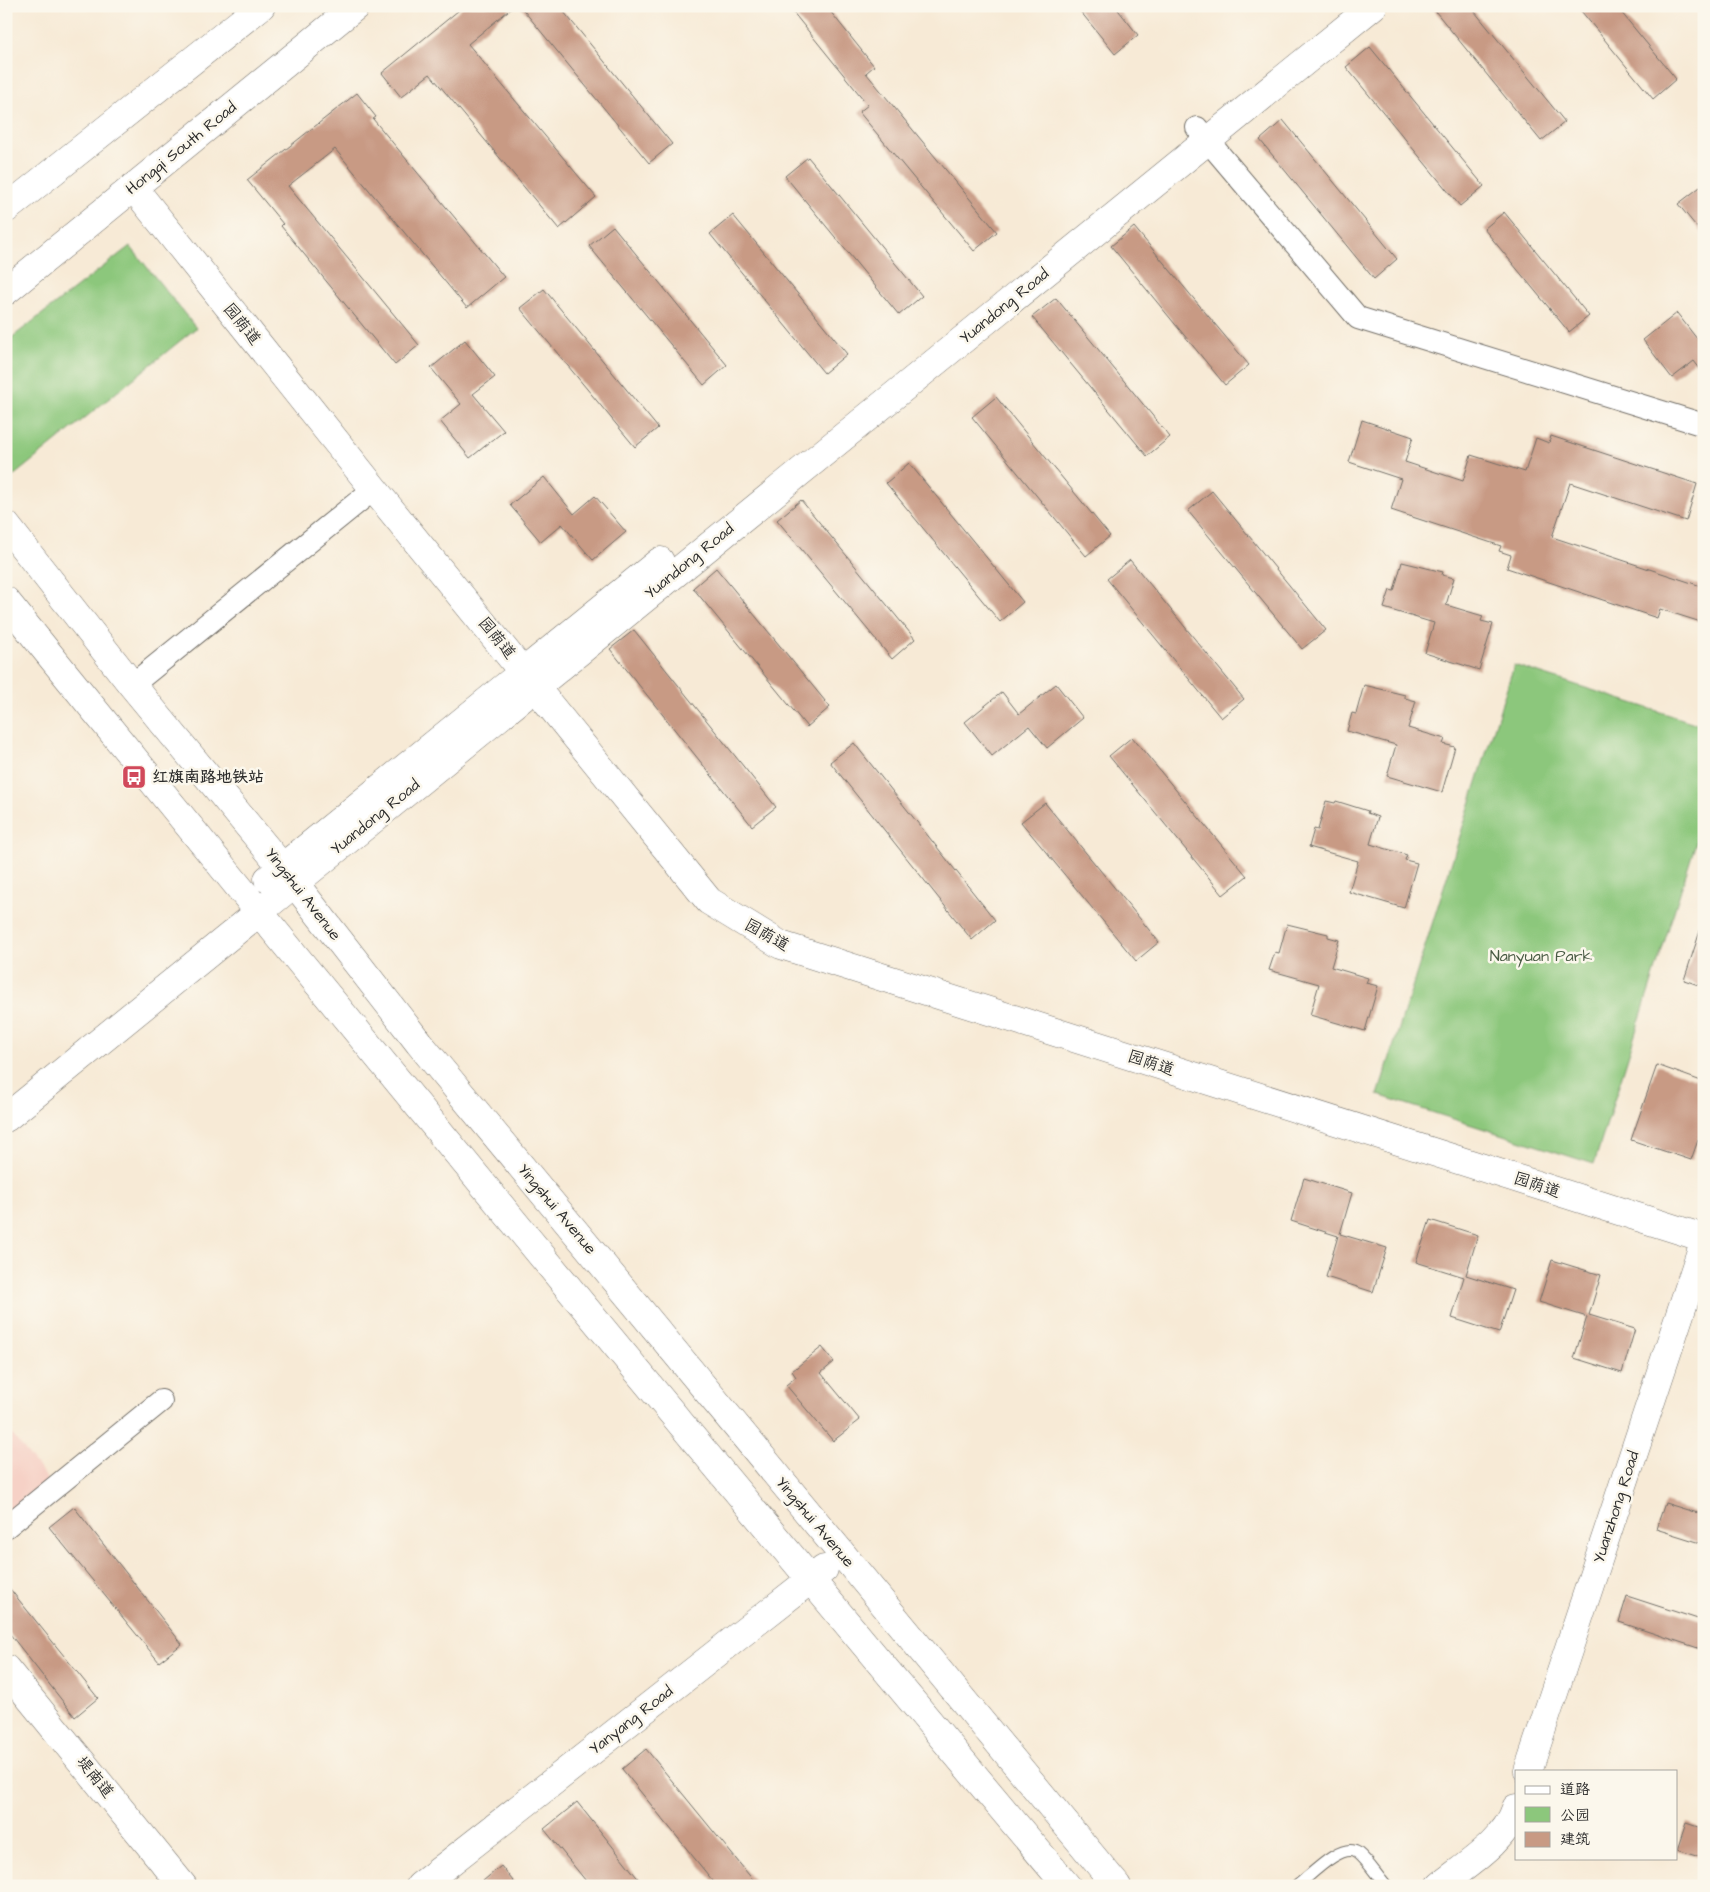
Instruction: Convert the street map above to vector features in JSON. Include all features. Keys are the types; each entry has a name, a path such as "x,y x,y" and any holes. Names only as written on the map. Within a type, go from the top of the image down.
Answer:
{"street":[{"path":"6,209 261,6"},
{"name":"Hongqi South Road","path":"6,291 356,6"},
{"name":"Yuandong Road","path":"1203,134 1348,6"},
{"name":"Yuandong Road","path":"6,1118 252,905 530,678 1203,134 1373,6"},
{"path":"1203,134 1358,318 1704,425"},
{"name":"园荫道","path":"133,187 374,489 530,678 709,901 781,945 1704,1238"},
{"path":"132,684 374,489"},
{"name":"Yingshui Avenue","path":"6,525 132,684 288,875 419,1043 1117,1886"},
{"path":"6,602 252,905 1067,1886"},
{"name":"Yuandong Road","path":"6,1093 252,905"},
{"name":"Yuanzhong Road","path":"1528,1770 1704,1242"},
{"name":"Yuanzhong Road","path":"1538,1770 1704,1277"},
{"path":"6,1527 161,1401"},
{"name":"Yanyang Road","path":"420,1886 811,1580 841,1554"},
{"name":"堤南道","path":"6,1669 183,1886"},
{"path":"1440,1886 1503,1833 1515,1811"},
{"path":"1462,1886 1493,1860 1507,1845 1515,1832"}],"lane":[{"path":"1297,1886 1338,1853 1350,1850 1358,1853 1386,1886"}],"shaded area":[{"path":"6,1427 50,1482 6,1519"}],"green space":[{"path":"130,246 196,328 12,477 6,470 6,342"},
{"name":"Nanyuan Park","path":"1514,665 1704,726 1704,817 1594,1164 1378,1095"}],"building":[{"path":"464,6 514,6 468,44 596,197 559,229 430,74 401,97 382,73"},
{"path":"520,6 559,6 672,144 649,163"},
{"path":"788,6 826,6 874,66 866,73 997,232 974,251 859,112 868,105"},
{"path":"1076,6 1115,6 1138,35 1115,54"},
{"path":"1431,6 1470,6 1565,122 1541,141"},
{"path":"1577,6 1616,6 1676,79 1653,99"},
{"path":"1370,47 1484,186 1460,206 1346,67"},
{"path":"357,93 376,117 373,119 504,277 467,308 335,149 288,186 419,345 395,365 281,226 283,224 247,180"},
{"path":"1283,120 1397,259 1374,279 1260,140"},
{"path":"808,157 922,296 899,315 785,176"},
{"path":"1704,184 1704,236 1678,204"},
{"path":"1504,212 1589,316 1569,332 1484,229"},
{"path":"733,215 847,354 824,373 710,234"},
{"path":"613,226 727,365 704,385 589,246"},
{"path":"1134,227 1249,365 1225,385 1111,246"},
{"path":"544,289 658,428 635,447 520,308"},
{"path":"1056,298 1170,437 1147,456 1032,317"},
{"path":"1677,313 1704,348 1704,374 1694,361 1672,378 1643,340"},
{"path":"465,340 495,377 473,394 504,431 470,458 440,421 461,404 431,368"},
{"path":"996,397 1110,536 1086,556 972,417"},
{"path":"1362,420 1413,437 1405,462 1463,481 1471,455 1525,472 1536,438 1549,443 1551,436 1697,484 1686,521 1570,483 1552,537 1704,587 1704,623 1660,609 1657,618 1507,568 1511,555 1499,551 1501,546 1391,510 1401,479 1349,462"},
{"path":"909,463 1023,602 1000,622 886,483"},
{"path":"544,477 574,514 595,496 626,532 593,560 562,524 541,542 510,505"},
{"path":"1212,491 1326,630 1302,649 1188,511"},
{"path":"801,500 915,639 892,659 777,520"},
{"path":"1130,560 1244,699 1221,718 1107,579"},
{"path":"1402,562 1443,572 1442,575 1454,578 1446,605 1483,616 1481,621 1493,624 1479,670 1425,653 1434,623 1384,608 1390,590 1394,591"},
{"path":"716,568 830,707 807,727 693,588"},
{"path":"634,630 776,807 752,826 610,649"},
{"path":"1056,684 1083,718 1047,748 1029,726 992,756 965,722 1002,692 1019,714"},
{"path":"1364,685 1405,695 1405,698 1416,701 1408,728 1445,739 1443,744 1455,747 1442,792 1387,776 1396,745 1347,731 1352,713 1356,714"},
{"path":"1132,737 1247,876 1223,895 1109,756"},
{"path":"854,743 995,920 972,940 830,762"},
{"path":"1326,801 1335,803 1336,801 1368,811 1367,813 1378,817 1370,844 1407,855 1405,860 1417,863 1404,908 1349,892 1358,861 1309,847 1314,829 1318,830"},
{"path":"1045,803 1159,942 1136,961 1021,822"},
{"path":"1287,924 1328,934 1328,937 1339,940 1331,967 1368,978 1366,983 1378,986 1365,1031 1310,1015 1319,984 1269,970 1275,952 1279,953"},
{"path":"1701,928 1704,929 1704,987 1684,980"},
{"path":"1657,1065 1704,1082 1704,1123 1691,1160 1631,1140"},
{"path":"1304,1178 1352,1193 1340,1234 1387,1248 1373,1292 1326,1277 1338,1236 1291,1221"},
{"path":"1430,1220 1478,1235 1466,1275 1513,1290 1499,1333 1452,1318 1464,1277 1416,1262"},
{"path":"1552,1260 1601,1275 1589,1315 1635,1329 1622,1373 1574,1358 1587,1317 1539,1302"},
{"path":"822,1347 834,1362 821,1373 860,1420 833,1441 786,1385 796,1377 792,1371"},
{"path":"1665,1503 1704,1515 1704,1544 1656,1529"},
{"path":"74,1507 182,1644 159,1662 49,1527"},
{"path":"6,1584 98,1698 75,1717 6,1629"},
{"path":"1627,1596 1704,1621 1704,1650 1619,1622"},
{"path":"646,1749 758,1886 717,1886 622,1769"},
{"path":"577,1802 644,1886 590,1886 544,1829"},
{"path":"1686,1823 1704,1829 1704,1858 1678,1850"},
{"path":"501,1866 517,1886 477,1886"}],"place":[{"name":"红旗南路地铁站","path":"134,777"}]}
